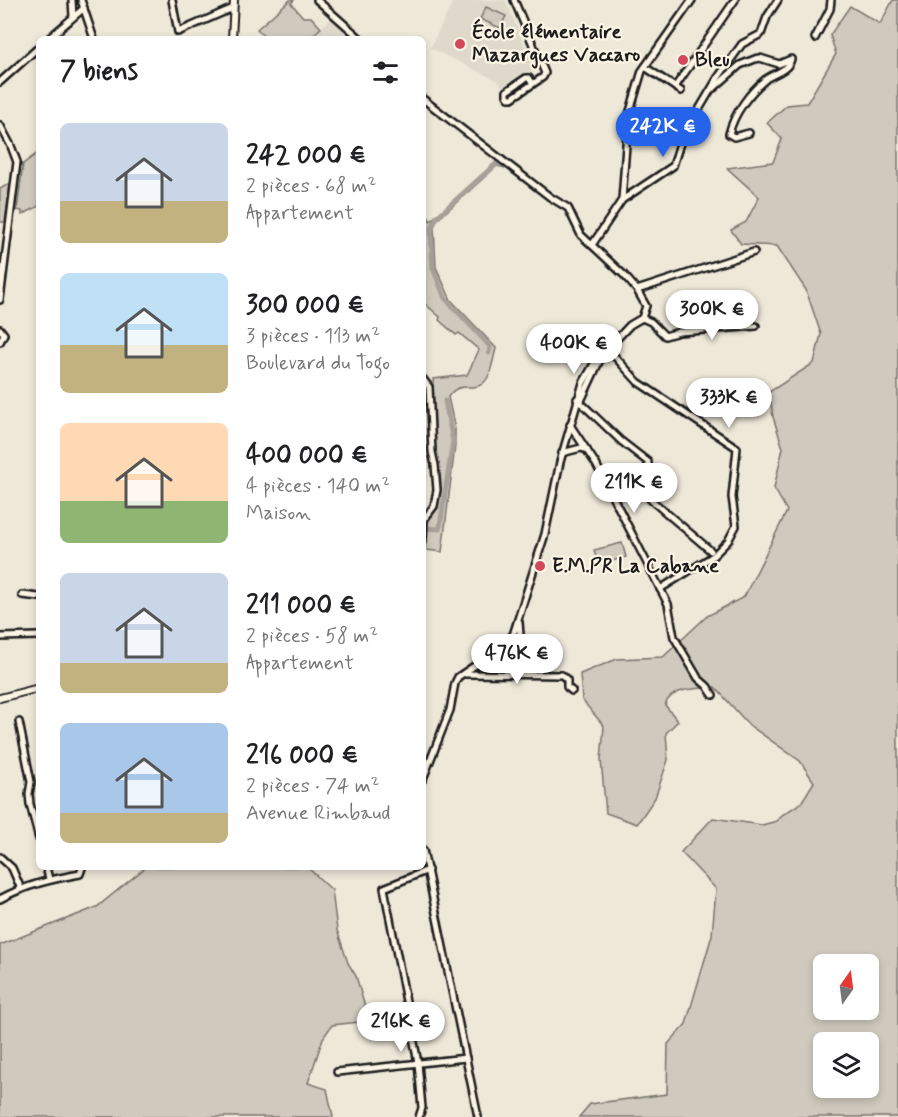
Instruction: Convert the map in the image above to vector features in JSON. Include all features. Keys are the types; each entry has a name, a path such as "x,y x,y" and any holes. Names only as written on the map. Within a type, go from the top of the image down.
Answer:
{"street":[{"path":"72,0 73,17"},
{"path":"81,0 93,36"},
{"path":"172,0 178,32 233,8"},
{"path":"232,36 234,0"},
{"path":"317,0 358,36"},
{"path":"514,0 544,72 543,77 533,84 513,98 507,95 507,91 526,78 529,78 533,84"},
{"path":"622,200 628,118 645,67 692,0"},
{"path":"675,87 735,0"},
{"path":"592,245 622,200 673,166 681,140 709,91 742,44 761,34 778,0"},
{"path":"815,38 830,9 831,0"},
{"path":"51,36 84,8"},
{"path":"0,82 36,50"},
{"path":"709,91 744,63 760,58 779,64 791,59 786,69 769,77 753,92 738,113 729,134 734,137 749,133"},
{"path":"645,67 681,91"},
{"path":"426,101 568,208 581,235 637,290 645,303 642,318 630,325 590,371 565,441 545,534 513,635 458,677 450,710 426,771"},
{"path":"0,125 17,162 0,300"},
{"path":"637,290 754,252"},
{"path":"642,318 651,322 665,336 679,332 756,326"},
{"path":"0,327 4,337 0,342"},
{"path":"606,351 639,382 737,448 736,476 732,497 736,526 728,541 721,549 660,589"},
{"path":"426,382 429,387 436,490 434,506 426,517"},
{"path":"579,400 621,441 648,462 650,499 712,554"},
{"path":"570,424 588,451 668,604 674,637 698,678 713,694"},
{"path":"565,441 588,451"},
{"path":"562,453 582,448"},
{"path":"22,595 36,597"},
{"path":"518,620 523,673"},
{"path":"0,637 36,636"},
{"path":"463,674 562,675 567,680 567,687 572,691"},
{"path":"0,698 36,689"},
{"path":"19,722 31,782 30,804 36,827"},
{"path":"0,857 12,868 21,889"},
{"path":"426,862 478,1117"},
{"path":"47,870 50,879"},
{"path":"0,899 50,879 80,874 81,870"},
{"path":"419,1117 422,1108 418,1063 384,888 428,870"},
{"path":"338,1072 466,1058"}],"shaded area":[{"path":"290,0 294,0 291,3 303,17 311,17 321,28 312,36 263,36 257,29"},
{"name":"École élémentaire Mazargues Vaccaro","path":"454,0 505,0 535,69 504,89 498,81 430,48"},
{"path":"893,0 898,0 898,1117 579,1117 590,1104 667,1094 668,1044 686,1024 712,935 716,889 681,852 713,818 762,825 777,821 801,803 814,782 800,761 749,725 715,687 694,689 673,695 665,705 678,721 666,733 668,760 655,798 637,824 606,813 601,760 604,726 582,700 580,674 617,659 663,657 707,616 744,597 787,511 774,488 783,448 773,417 769,392 814,363 821,334 806,290 777,246 741,244 731,230 746,222 759,197 727,168 773,162 782,139 767,123 787,105 807,103 836,54 830,35 850,6 880,24"},
{"path":"486,7 506,16 500,28 480,19"},
{"path":"332,18 354,36 312,36"},
{"path":"36,154 36,208 22,215 22,211 17,210 23,164"},
{"path":"499,159 509,166 505,168 497,166 437,220 434,227 436,267 451,300 496,348 488,377 484,383 474,387 458,388 448,397 455,429 455,446 442,552 427,550 427,521 438,508 439,468 435,451 433,379 467,375 479,350 459,333 456,335 426,305 426,211 430,221"},
{"path":"10,185 5,222 0,222 0,189"},
{"path":"622,543 626,557 598,565 594,550"},
{"path":"142,870 310,870 332,890 337,930 348,963 356,976 369,1021 332,1025 323,1038 308,1083 327,1089 333,1117 0,1117 0,945 97,907"}],"waterway":[{"path":"489,353 490,347 445,298 433,268 431,230 437,217 495,165 498,163 502,165"},
{"path":"426,528 439,529 440,526 453,441 445,401"}],"place":[{"name":"École élémentaire Mazargues Vaccaro","path":"460,44"},
{"name":"Bleu","path":"683,60"},
{"name":"E.M.PR La Cabane","path":"540,566"}]}
